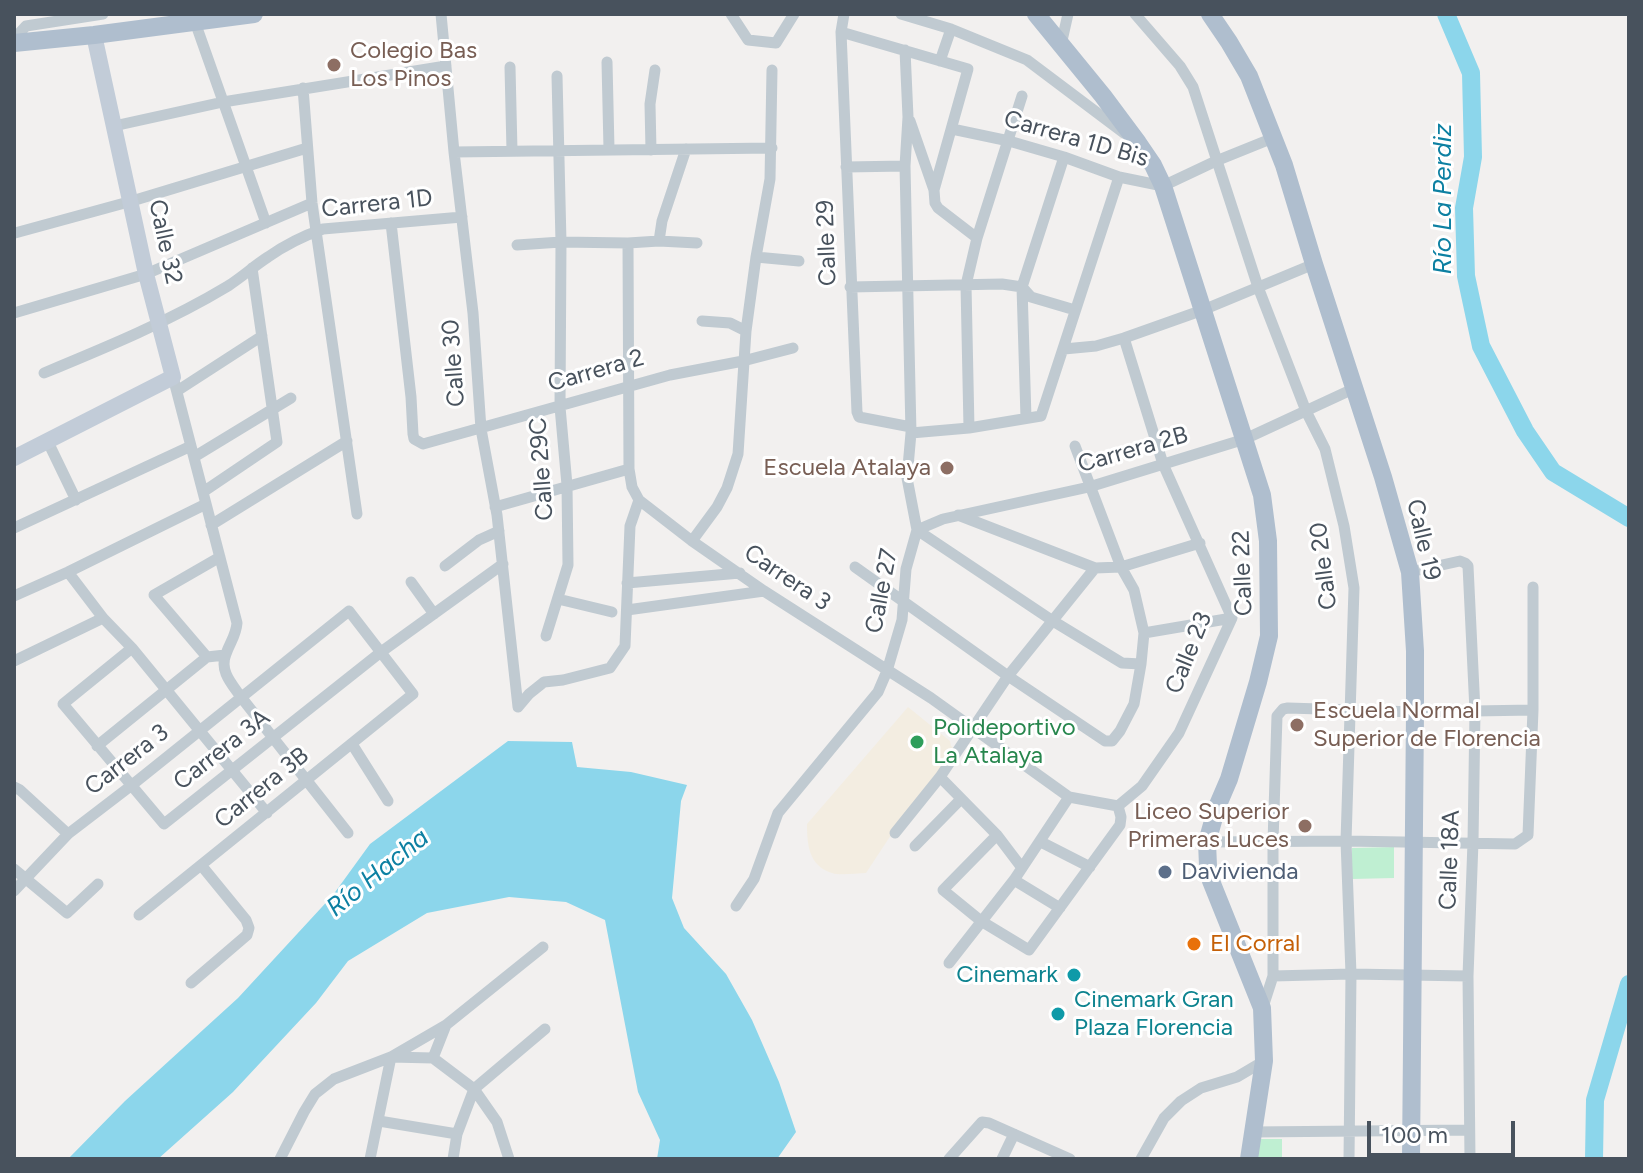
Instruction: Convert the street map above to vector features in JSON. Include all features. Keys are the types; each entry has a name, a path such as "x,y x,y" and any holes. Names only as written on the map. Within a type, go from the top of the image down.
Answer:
{"main road":[{"path":"14,41 94,35 254,14"},
{"name":"Calle 22","path":"1036,14 1138,143 1163,186 1262,495 1268,541 1269,636 1229,779 1207,842 1211,881 1262,1008 1264,1061 1249,1159"},
{"name":"Calle 19","path":"1210,14 1249,76 1284,165 1410,572 1415,651 1411,1159"}],"street":[{"path":"14,41 19,31 45,18 103,14"},
{"name":"Calle 30","path":"441,14 473,313 481,429 499,531 518,707 544,682 610,668 625,646 627,610"},
{"path":"731,14 748,40 776,43 794,14"},
{"name":"Calle 29","path":"844,14 841,32 857,412 859,417 911,430"},
{"path":"901,14 951,29 1027,60 1138,143"},
{"path":"1061,45 1068,14"},
{"name":"Calle 20","path":"1135,14 1180,66 1193,87 1258,287 1306,411 1325,449 1344,526 1354,588 1346,841 1351,974 1349,1159"},
{"path":"195,22 266,223"},
{"path":"940,61 951,29"},
{"path":"841,32 968,69 934,190"},
{"name":"Calle 32","path":"94,35 146,274 237,623 225,655"},
{"path":"905,50 908,117 934,190 935,203 977,238"},
{"path":"607,62 609,149"},
{"path":"114,126 223,102 446,66"},
{"path":"510,67 512,151"},
{"path":"651,150 650,104 655,70"},
{"path":"692,541 717,507 738,454 746,331 770,179 772,70"},
{"path":"557,76 559,151"},
{"path":"303,88 312,203 357,514"},
{"path":"969,428 966,285 977,238 1022,96"},
{"name":"Calle 27","path":"736,906 754,879 778,813 878,692 902,620 906,569 917,530 907,478 911,430 905,166 908,117"},
{"name":"Carrera 1D Bis","path":"952,129 1009,141 1119,177 1163,186 1273,138"},
{"path":"15,233 307,148"},
{"path":"454,152 772,148"},
{"path":"659,241 662,221 686,149"},
{"name":"Calle 29C","path":"546,636 568,565 567,485 560,407 559,151"},
{"path":"1026,418 1022,287 1064,157"},
{"path":"846,167 905,166"},
{"path":"911,430 969,428 1041,416 1119,177"},
{"path":"14,313 146,274 312,203"},
{"name":"Carrera 1D","path":"44,373 159,324 230,284 291,243 316,231 462,217"},
{"name":"Carrera 2","path":"391,223 414,439 423,444 670,375 793,348"},
{"path":"517,245 561,242 697,243"},
{"path":"628,243 629,469 632,487 639,500 630,526 627,610 764,591"},
{"path":"756,257 799,261"},
{"path":"1064,349 1096,346 1124,338 1203,310 1314,264"},
{"path":"15,593 68,572 204,498 277,442 252,268"},
{"path":"850,287 1002,284 1022,287 1031,297 1075,310"},
{"path":"702,321 730,323 746,331"},
{"path":"14,458 175,384 262,336"},
{"name":"Calle 23","path":"1118,806 1142,786 1179,733 1232,618 1163,464 1124,338"},
{"name":"Carrera 2B","path":"917,530 957,515 1089,487 1245,439 1353,389"},
{"path":"14,528 192,451 291,398"},
{"path":"211,525 347,441"},
{"path":"48,442 76,500"},
{"path":"855,567 1008,676 1105,741 1112,741 1134,704 1144,633 1134,590 1121,567 1075,446"},
{"path":"495,507 629,469"},
{"name":"Carrera 3","path":"639,500 764,591 931,698 1069,797 1118,806"},
{"path":"957,515 1095,568 1121,567 1200,543"},
{"path":"917,530 1122,663 1141,664"},
{"path":"445,566 479,540 499,531"},
{"path":"207,657 154,595 220,557"},
{"name":"Calle 18A","path":"1410,572 1460,561 1468,566 1475,711 1468,976 1470,1159"},
{"name":"Carrera 3A","path":"132,648 63,704 164,824 381,652 503,564"},
{"path":"895,833 940,777 1008,676 1095,568"},
{"path":"68,572 267,813"},
{"path":"627,583 740,573"},
{"path":"411,582 434,614"},
{"path":"1207,842 1515,844 1523,840 1528,835 1533,710 1533,587"},
{"path":"558,599 612,612"},
{"name":"Carrera 3","path":"14,891 68,834 349,611 381,652"},
{"path":"14,661 103,618"},
{"path":"1144,633 1232,618"},
{"name":"Carrera 3B","path":"139,915 413,694 381,652"},
{"path":"97,746 207,657 225,655 225,673 241,697 348,833"},
{"path":"1262,1008 1273,976 1273,842 1279,711 1288,708 1415,712 1533,710"},
{"path":"352,744 388,801"},
{"path":"940,777 997,835 1022,868"},
{"path":"14,787 68,834"},
{"path":"949,963 1014,880 1069,797"},
{"path":"915,846 961,799"},
{"path":"997,835 943,890 981,921 1029,950 1120,825 1118,806"},
{"path":"1041,842 1090,867"},
{"path":"191,983 247,935 249,928 246,920 201,865"},
{"path":"14,869 67,913 98,884"},
{"path":"1014,880 1060,908"},
{"path":"280,1159 315,1094 334,1079 391,1057 446,1025 543,947"},
{"path":"1273,976 1468,976"},
{"path":"433,1058 446,1025"},
{"path":"453,1159 457,1134 474,1089 545,1029"},
{"path":"391,1057 433,1058 474,1089 497,1122 509,1159"},
{"path":"370,1159 391,1057"},
{"path":"1141,1159 1164,1118 1181,1101 1201,1088 1237,1077 1264,1061"},
{"path":"1237,1077 1261,1084"},
{"path":"379,1121 457,1134"},
{"path":"949,1159 982,1122 1070,1159"},
{"path":"1252,1132 1469,1130"},
{"path":"1002,1159 1014,1134"}],"green space":[{"path":"1394,847 1394,878 1352,879 1352,848"},
{"path":"1254,1139 1282,1139 1282,1159 1253,1159"}],"sand":[{"path":"908,707 950,741 957,751 891,835 866,873 840,874 824,870 811,854 807,824"}],"water":[{"name":"Río Hacha","path":"508,741 572,742 577,767 631,772 687,785 681,801 672,898 684,928 726,974 752,1020 779,1082 796,1132 777,1159 657,1159 660,1140 638,1092 605,920 566,902 509,897 427,913 348,961 316,1003 233,1092 158,1159 68,1159 125,1101 238,998 333,895 370,844"}],"waterway":[{"name":"Río La Perdiz","path":"1446,14 1471,73 1473,157 1464,208 1466,276 1481,346 1525,431 1553,472 1629,518"},
{"name":"Río La Perdiz","path":"1594,1159 1595,1100 1629,984"}],"place":[{"name":"Colegio Bas Los Pinos","path":"334,65"},
{"name":"Escuela Atalaya","path":"947,468"},
{"name":"Escuela Normal Superior de Florencia","path":"1297,725"},
{"name":"Polideportivo La Atalaya","path":"917,742"},
{"name":"Liceo Superior Primeras Luces","path":"1305,826"},
{"name":"Davivienda","path":"1165,872"},
{"name":"El Corral","path":"1194,944"},
{"name":"Cinemark","path":"1074,975"},
{"name":"Cinemark Gran Plaza Florencia","path":"1058,1014"}]}
